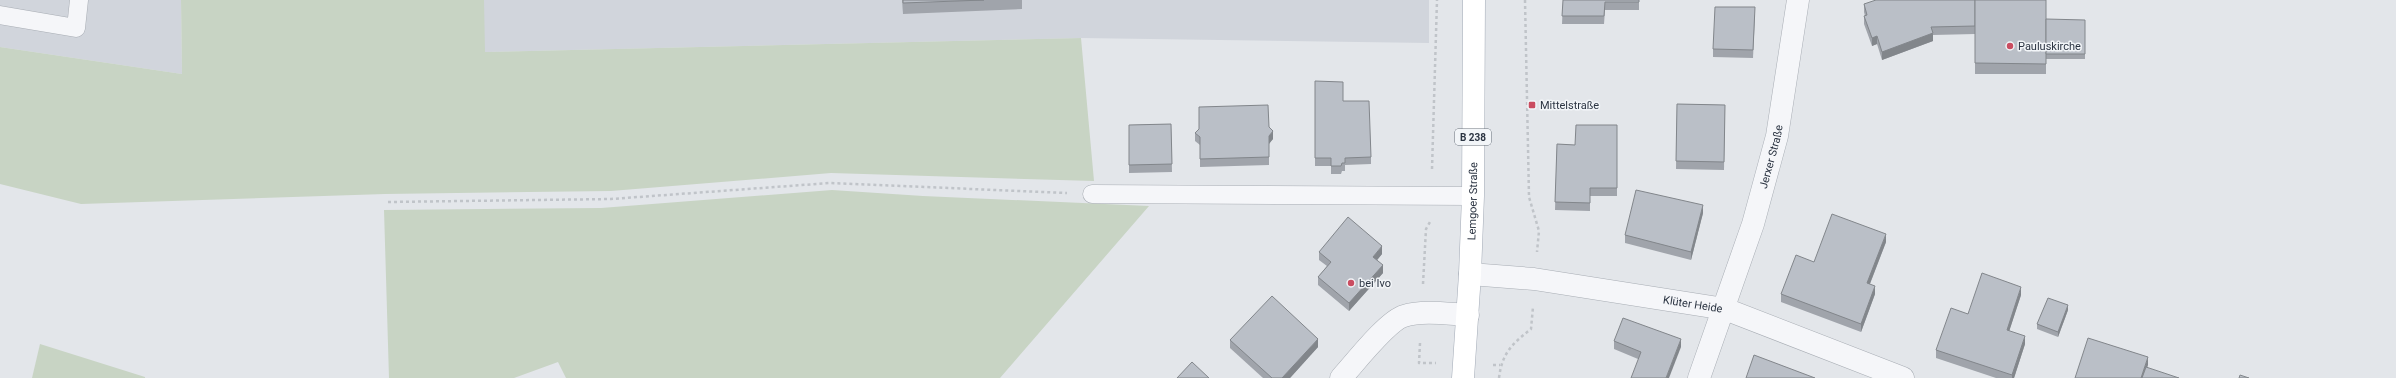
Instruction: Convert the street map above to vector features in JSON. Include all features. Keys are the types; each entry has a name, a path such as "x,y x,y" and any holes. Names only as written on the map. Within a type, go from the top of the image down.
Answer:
{"main road":[{"name":"Lemgoer Straße","path":"1463,378 1468,315 1473,196 1474,0"}],"street":[{"name":"Jerxer Straße","path":"1699,378 1725,309 1753,224 1777,136 1798,0"},
{"name":"Klüter Heide","path":"1470,274 1534,279 1725,309 1903,378"},
{"path":"1341,378 1387,327 1403,316 1430,314 1468,315"}],"lane":[{"path":"0,15 76,28 78,0"},
{"path":"1092,194 1473,196"}],"path":[{"path":"1432,172 1437,0"},
{"path":"1499,378 1500,365 1510,345 1531,329 1539,231 1529,197 1525,0"},
{"path":"388,202 611,199 830,183 1092,194"}],"shaded area":[{"path":"0,0 181,0 182,74 0,47"},
{"path":"484,0 1429,0 1429,43 1081,38 484,52"}],"green space":[{"path":"181,0 484,0 485,52 1081,38 1094,181 831,173 611,191 385,194 81,204 0,184 0,47 182,74"},
{"path":"832,190 923,196 1149,206 1000,378 566,378 558,362 514,378 389,378 384,210 601,208"},
{"path":"40,344 145,377 145,378 32,378"}],"building":[{"path":"903,0 984,0 903,3"},
{"path":"1563,0 1639,0 1639,2 1605,2 1604,16 1562,16"},
{"path":"1876,0 1975,0 1975,26 1931,27 1933,33 1882,52 1877,36 1872,38 1864,16 1867,15 1864,4"},
{"name":"Pauluskirche","path":"1975,0 2046,0 2046,64 1975,63"},
{"path":"1715,7 1755,7 1753,50 1713,49"},
{"path":"2046,19 2085,20 2085,54 2046,54"},
{"path":"1315,81 1343,82 1343,101 1369,101 1371,157 1345,158 1345,163 1342,163 1341,166 1331,166 1331,158 1315,158"},
{"path":"1677,104 1725,105 1724,162 1676,161"},
{"path":"1268,105 1269,127 1273,131 1269,136 1269,157 1200,159 1200,137 1195,133 1199,129 1199,107"},
{"path":"1171,124 1172,164 1129,165 1129,125"},
{"path":"1576,125 1617,125 1617,188 1590,188 1590,203 1555,202 1557,144 1575,145"},
{"path":"1636,190 1703,205 1691,252 1625,235"},
{"path":"1832,214 1886,234 1867,283 1875,286 1861,324 1781,294 1796,255 1814,262"},
{"path":"1348,217 1382,246 1373,257 1383,265 1349,303 1318,277 1331,262 1319,252"},
{"path":"1982,273 2021,287 2007,330 2025,336 2012,375 1936,350 1951,308 1968,314"},
{"path":"1272,296 1318,339 1282,378 1272,378 1230,340"},
{"path":"2048,298 2068,305 2058,332 2037,324"},
{"path":"1623,318 1681,339 1666,378 1631,378 1641,352 1614,341"},
{"path":"2088,338 2148,357 2141,378 2075,378"},
{"path":"1754,355 1815,378 1746,378"},
{"path":"1192,362 1209,378 1177,378"},
{"path":"2146,367 2179,378 2142,378"},
{"path":"2240,375 2249,378 2239,378"}],"place":[{"name":"Pauluskirche","path":"2010,46"},
{"name":"Mittelstraße","path":"1532,105"},
{"name":"bei Ivo","path":"1351,283"}]}
